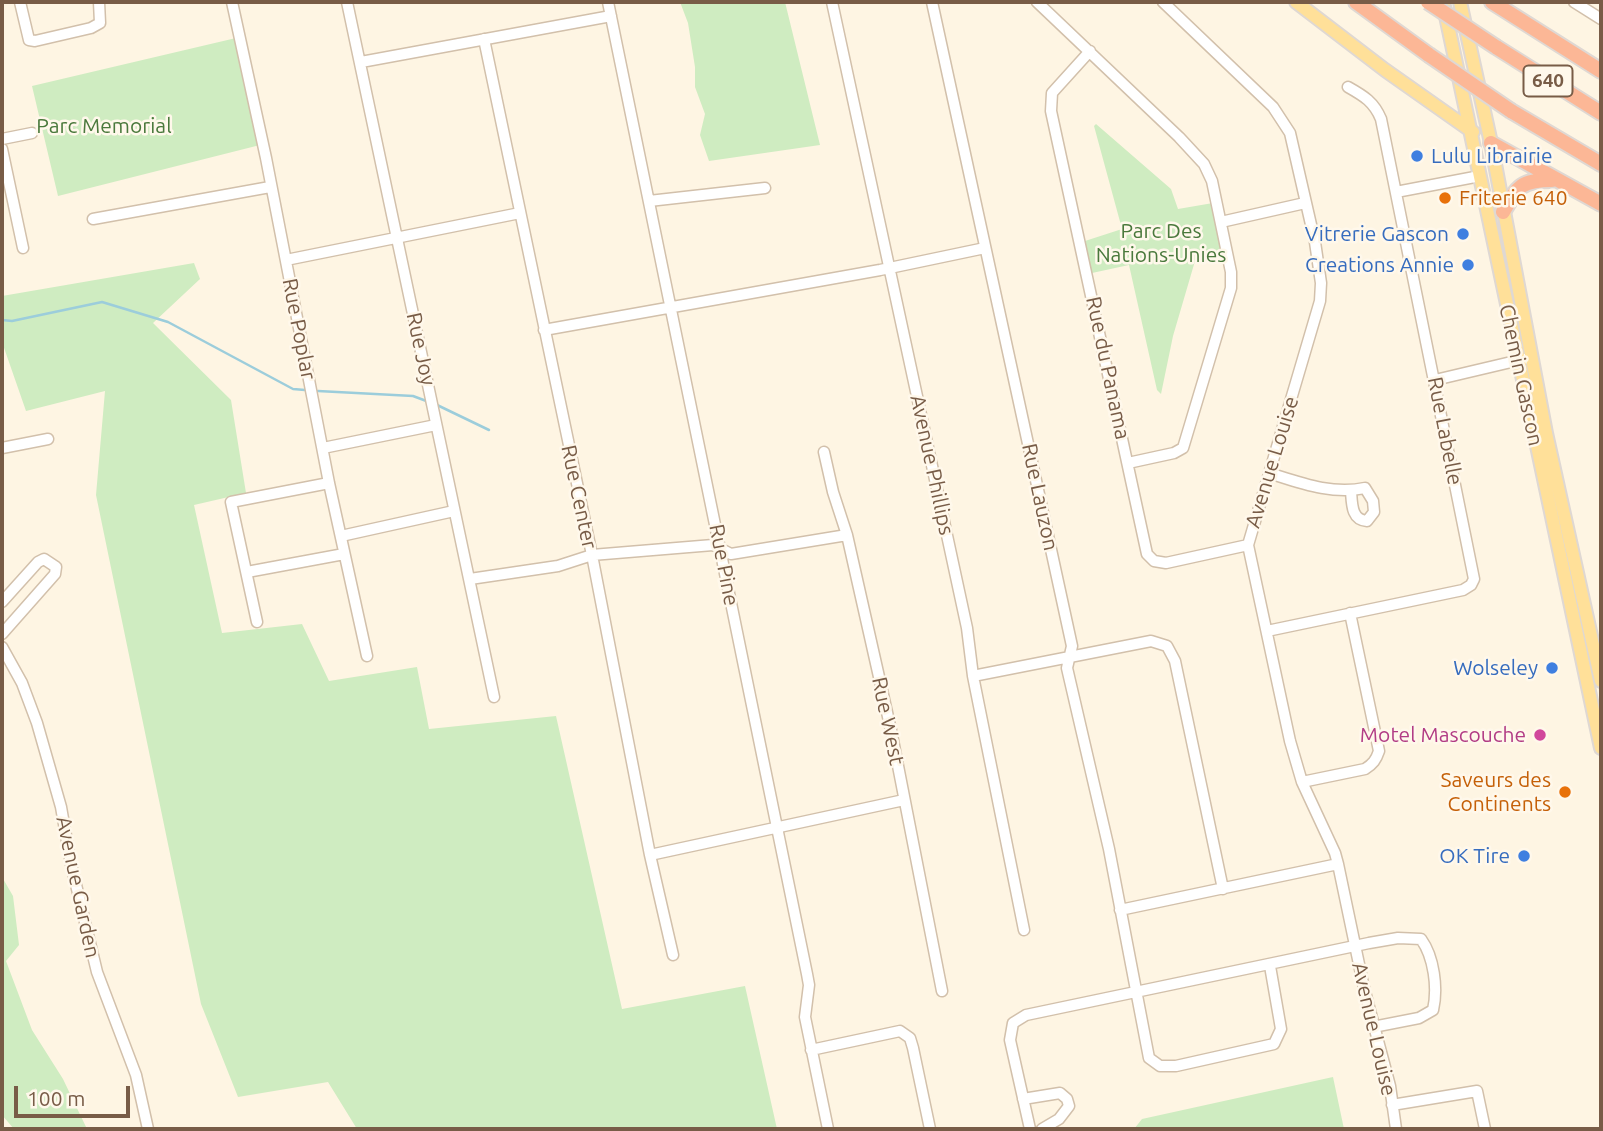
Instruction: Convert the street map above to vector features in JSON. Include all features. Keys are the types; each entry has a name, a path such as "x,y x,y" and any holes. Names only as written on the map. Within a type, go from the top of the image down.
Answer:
{"highway":[{"name":"640","path":"1356,2 1511,111 1601,164"},
{"name":"640","path":"1428,2 1601,113"},
{"path":"1492,2 1601,71"},
{"path":"1491,143 1553,180 1601,204"},
{"path":"1503,212 1522,185 1531,180 1553,180"}],"main road":[{"path":"1296,2 1385,70 1491,143"},
{"name":"Chemin Gascon","path":"1443,2 1480,176 1601,681"},
{"name":"Chemin Gascon","path":"1460,2 1491,143 1524,359 1601,748"}],"street":[{"path":"20,2 26,32 29,40 34,41 91,29 100,23 99,2"},
{"name":"Rue Poplar","path":"232,2 266,158 329,483 367,656"},
{"name":"Rue Joy","path":"347,2 494,697"},
{"name":"Rue Pine","path":"608,2 778,826 809,985 805,1017 828,1129"},
{"name":"Avenue Phillips","path":"832,2 967,628 973,676 1024,930"},
{"name":"Rue Lauzon","path":"932,2 1073,648 1067,668 1108,849 1149,1058 1160,1066 1176,1066 1274,1044 1281,1029 1270,966"},
{"path":"1037,2 1180,137 1204,164 1212,181 1231,272 1231,288 1183,448 1174,453 1128,463"},
{"name":"Avenue Louise","path":"1163,2 1273,107 1283,121 1290,133 1315,242 1321,283 1320,301 1248,545 1290,741 1302,782 1338,864 1373,1027 1384,1058 1396,1129"},
{"path":"1574,2 1601,19"},
{"path":"361,62 611,16"},
{"name":"Rue Center","path":"484,39 592,555 650,855 673,955"},
{"name":"Rue du Panama","path":"1090,51 1052,93 1051,111 1147,554 1154,561 1166,563 1248,545"},
{"name":"Rue Labelle","path":"1267,631 1463,590 1471,585 1474,579 1381,118 1377,107 1370,100 1349,87"},
{"path":"2,139 32,133"},
{"path":"2,149 23,248"},
{"path":"1396,192 1480,176"},
{"path":"93,219 270,187"},
{"path":"649,201 765,187"},
{"path":"1221,222 1305,203"},
{"path":"286,260 520,213"},
{"path":"544,330 890,269 985,248"},
{"path":"1435,380 1524,359"},
{"path":"323,448 436,425"},
{"path":"2,448 48,439"},
{"name":"Rue West","path":"824,452 847,535 888,717 942,991"},
{"path":"1269,473 1318,489 1351,491"},
{"path":"257,622 231,502 329,483"},
{"path":"341,536 454,512"},
{"path":"470,579 558,566 592,555 713,545 731,554 847,535"},
{"path":"247,572 344,554"},
{"path":"2,602 38,562 44,559 56,567 55,574 2,634"},
{"path":"1302,782 1365,769 1373,764 1377,757 1350,613"},
{"path":"973,676 1152,641 1167,646 1175,661 1223,889"},
{"name":"Avenue Garden","path":"2,647 22,683 37,723 61,807 71,864 97,972 136,1075 148,1129"},
{"path":"650,855 904,800"},
{"path":"1120,910 1338,864"},
{"path":"1030,1129 1010,1040 1013,1023 1026,1015 1270,966 1355,946 1398,938 1420,939 1426,946 1431,966 1436,997 1433,1010 1419,1018 1373,1027"},
{"path":"811,1050 900,1031 910,1038 930,1129"},
{"path":"1392,1105 1477,1091 1485,1129"},
{"path":"1023,1098 1060,1093 1066,1099 1069,1106 1059,1119 1042,1129"}],"green space":[{"path":"680,2 785,2 820,145 709,161 700,135 705,114 695,87 695,67 688,23"},
{"name":"Parc Memorial","path":"236,38 260,145 58,196 32,86"},
{"name":"Parc Des Nations-Unies","path":"1096,124 1171,189 1178,209 1213,203 1222,255 1195,261 1173,336 1161,394 1157,390 1129,265 1092,273 1085,241 1122,229 1094,126"},
{"path":"194,263 200,279 153,323 231,400 246,493 194,505 222,633 302,624 329,681 417,667 429,729 556,716 622,1009 745,986 777,1129 357,1129 328,1082 238,1097 201,1004 96,495 105,391 26,411 2,342 2,296"},
{"path":"2,877 13,896 19,945 6,961 32,1030 63,1079 87,1129 14,1129 2,1115"},
{"path":"1333,1077 1344,1129 1134,1129 1142,1119"}],"waterway":[{"path":"2,320 12,321 102,302 168,322 293,389 305,390"},
{"path":"318,391 413,396 429,402"},
{"path":"435,404 489,430"}],"place":[{"name":"Lulu Librairie","path":"1417,156"},
{"name":"Friterie 640","path":"1445,198"},
{"name":"Vitrerie Gascon","path":"1463,234"},
{"name":"Creations Annie","path":"1468,265"},
{"name":"Wolseley","path":"1552,668"},
{"name":"Motel Mascouche","path":"1540,735"},
{"name":"Saveurs des Continents","path":"1565,792"},
{"name":"OK Tire","path":"1524,856"}]}
